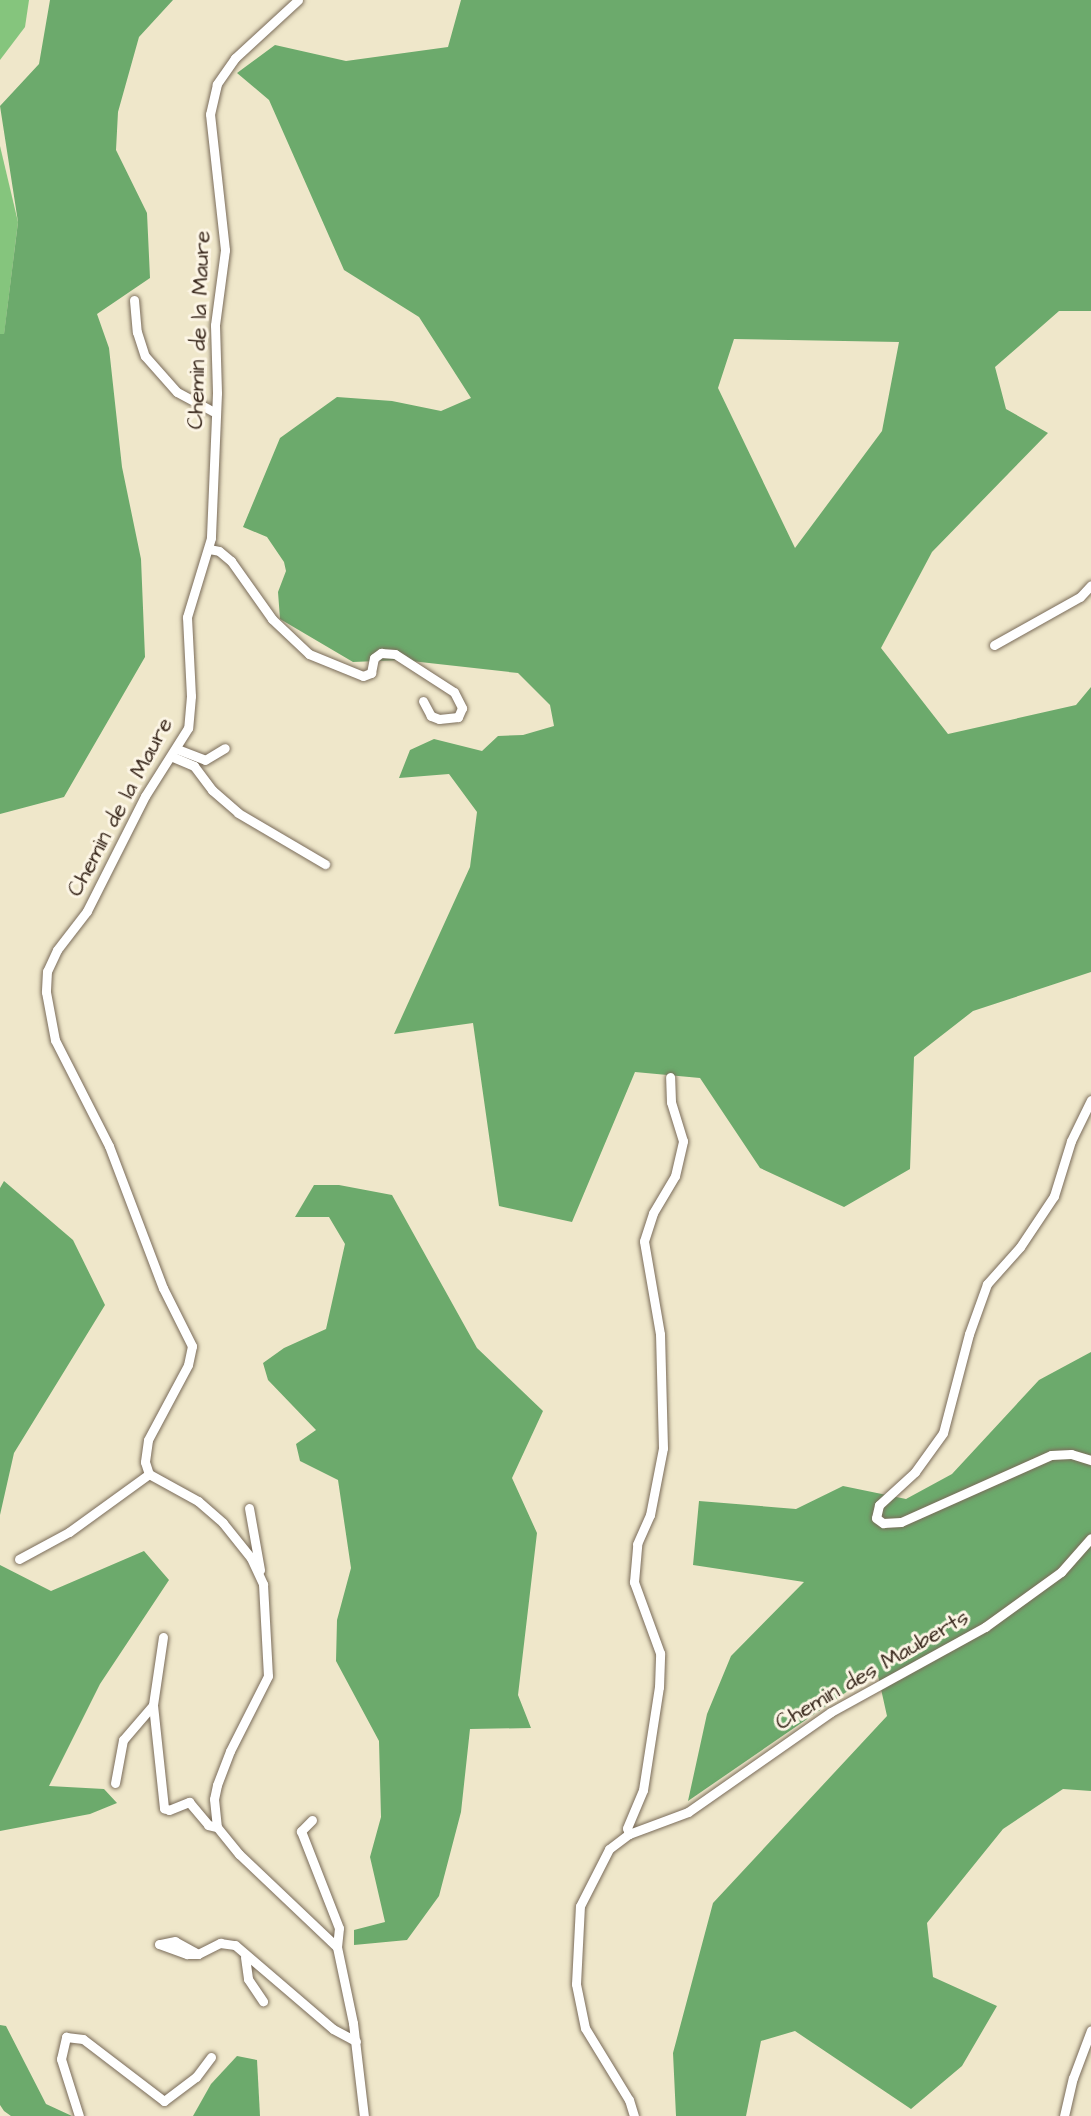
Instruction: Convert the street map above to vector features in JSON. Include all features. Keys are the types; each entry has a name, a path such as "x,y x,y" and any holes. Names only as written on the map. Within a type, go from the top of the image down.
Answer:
{"street":[{"name":"Chemin de la Maure","path":"149,1474 145,1462 148,1440 188,1365 192,1346 163,1288 109,1146 55,1040 46,986 57,950 87,911 145,796 175,753 191,712 187,617 209,549 216,413 215,325 225,250 211,128 213,99 235,58 298,0"},
{"path":"134,300 137,332 145,356 177,392 216,413"},
{"path":"209,549 219,551 231,561 272,619 309,654 363,676 371,672 374,658 381,653 395,654 454,692 462,708 458,717 439,719 431,716 423,701"},
{"path":"994,645 1080,597 1091,585"},
{"path":"175,753 205,760 225,748"},
{"path":"175,753 194,766 212,790 246,819 325,864"},
{"path":"634,2116 629,2100 585,2028 576,1984 578,1921 585,1892 609,1849 629,1834 627,1828 643,1790 659,1687 658,1644 634,1582 637,1544 650,1515 663,1448 660,1334 644,1241 653,1213 675,1176 682,1142 671,1102 670,1077"},
{"path":"1091,1100 1071,1142 1054,1196 1020,1247 987,1284 969,1334 943,1433 915,1472 879,1505 876,1518 883,1523 901,1522 1041,1458 1060,1454 1091,1460"},
{"path":"19,1559 69,1532 149,1474 198,1501 223,1524 259,1572"},
{"path":"249,1508 259,1572 268,1676 218,1785 214,1799 218,1827 240,1854 337,1947"},
{"name":"Chemin des Mauberts","path":"629,1834 688,1812 831,1712 985,1627 1061,1572 1091,1538"},
{"path":"163,1637 153,1705 164,1808 169,1810 189,1802 208,1825 218,1827"},
{"path":"115,1783 123,1740 153,1705"},
{"path":"312,1820 301,1831 339,1928 337,1947 345,1970 364,2116"},
{"path":"198,1954 227,1943 333,2029 356,2041"},
{"path":"245,1957 248,1979 263,2001"},
{"path":"1064,2116 1073,2078 1091,2030"},
{"path":"79,2116 61,2060 66,2037 83,2038 164,2101 196,2077 211,2056"}],"green space":[{"path":"0,0 29,0 25,27 0,60"},
{"path":"50,0 173,0 139,37 118,112 116,150 147,213 150,278 97,314 109,348 122,467 141,559 145,657 64,797 0,814 0,334 4,334 18,222 0,106 39,64"},
{"path":"461,0 1091,0 1091,311 1059,311 995,367 1006,409 1048,433 932,552 881,648 948,734 1076,705 1091,687 1091,972 973,1011 914,1057 910,1169 844,1207 760,1168 700,1078 635,1072 572,1222 499,1206 473,1023 394,1034 470,867 477,812 449,774 399,778 410,750 434,739 482,751 498,736 523,735 554,726 550,705 518,673 402,660 353,662 280,619 278,592 286,571 284,562 267,537 243,527 280,438 337,397 392,401 441,411 471,398 419,317 344,270 269,100 237,73 275,45 346,61 448,47","holes":["734,339 899,342 882,431 795,548 718,388"]},
{"path":"0,146 18,222 4,335 0,334"},
{"path":"4,1181 73,1240 105,1305 14,1453 0,1515 0,1188"},
{"path":"314,1185 339,1185 392,1195 477,1348 543,1411 512,1478 537,1533 518,1695 531,1728 470,1729 461,1812 439,1896 407,1940 354,1945 354,1930 385,1922 370,1857 381,1817 379,1741 336,1661 337,1620 351,1568 338,1480 300,1461 296,1444 316,1430 268,1380 263,1363 284,1348 326,1329 345,1244 329,1217 295,1217"},
{"path":"1091,1352 1091,1791 1063,1789 1003,1829 927,1923 933,1977 997,2006 962,2066 911,2109 795,2031 761,2041 746,2116 676,2116 673,2053 713,1903 887,1716 877,1671 688,1801 707,1714 731,1656 804,1582 693,1565 699,1501 796,1509 843,1486 906,1499 952,1474 1039,1380"},
{"path":"144,1551 169,1580 100,1684 49,1786 104,1789 117,1803 90,1814 0,1831 0,1565 51,1591"},
{"path":"0,2025 6,2026 46,2104 72,2116 11,2116 4,2111 0,2105"},
{"path":"237,2056 257,2060 260,2116 193,2116 211,2084"}]}
